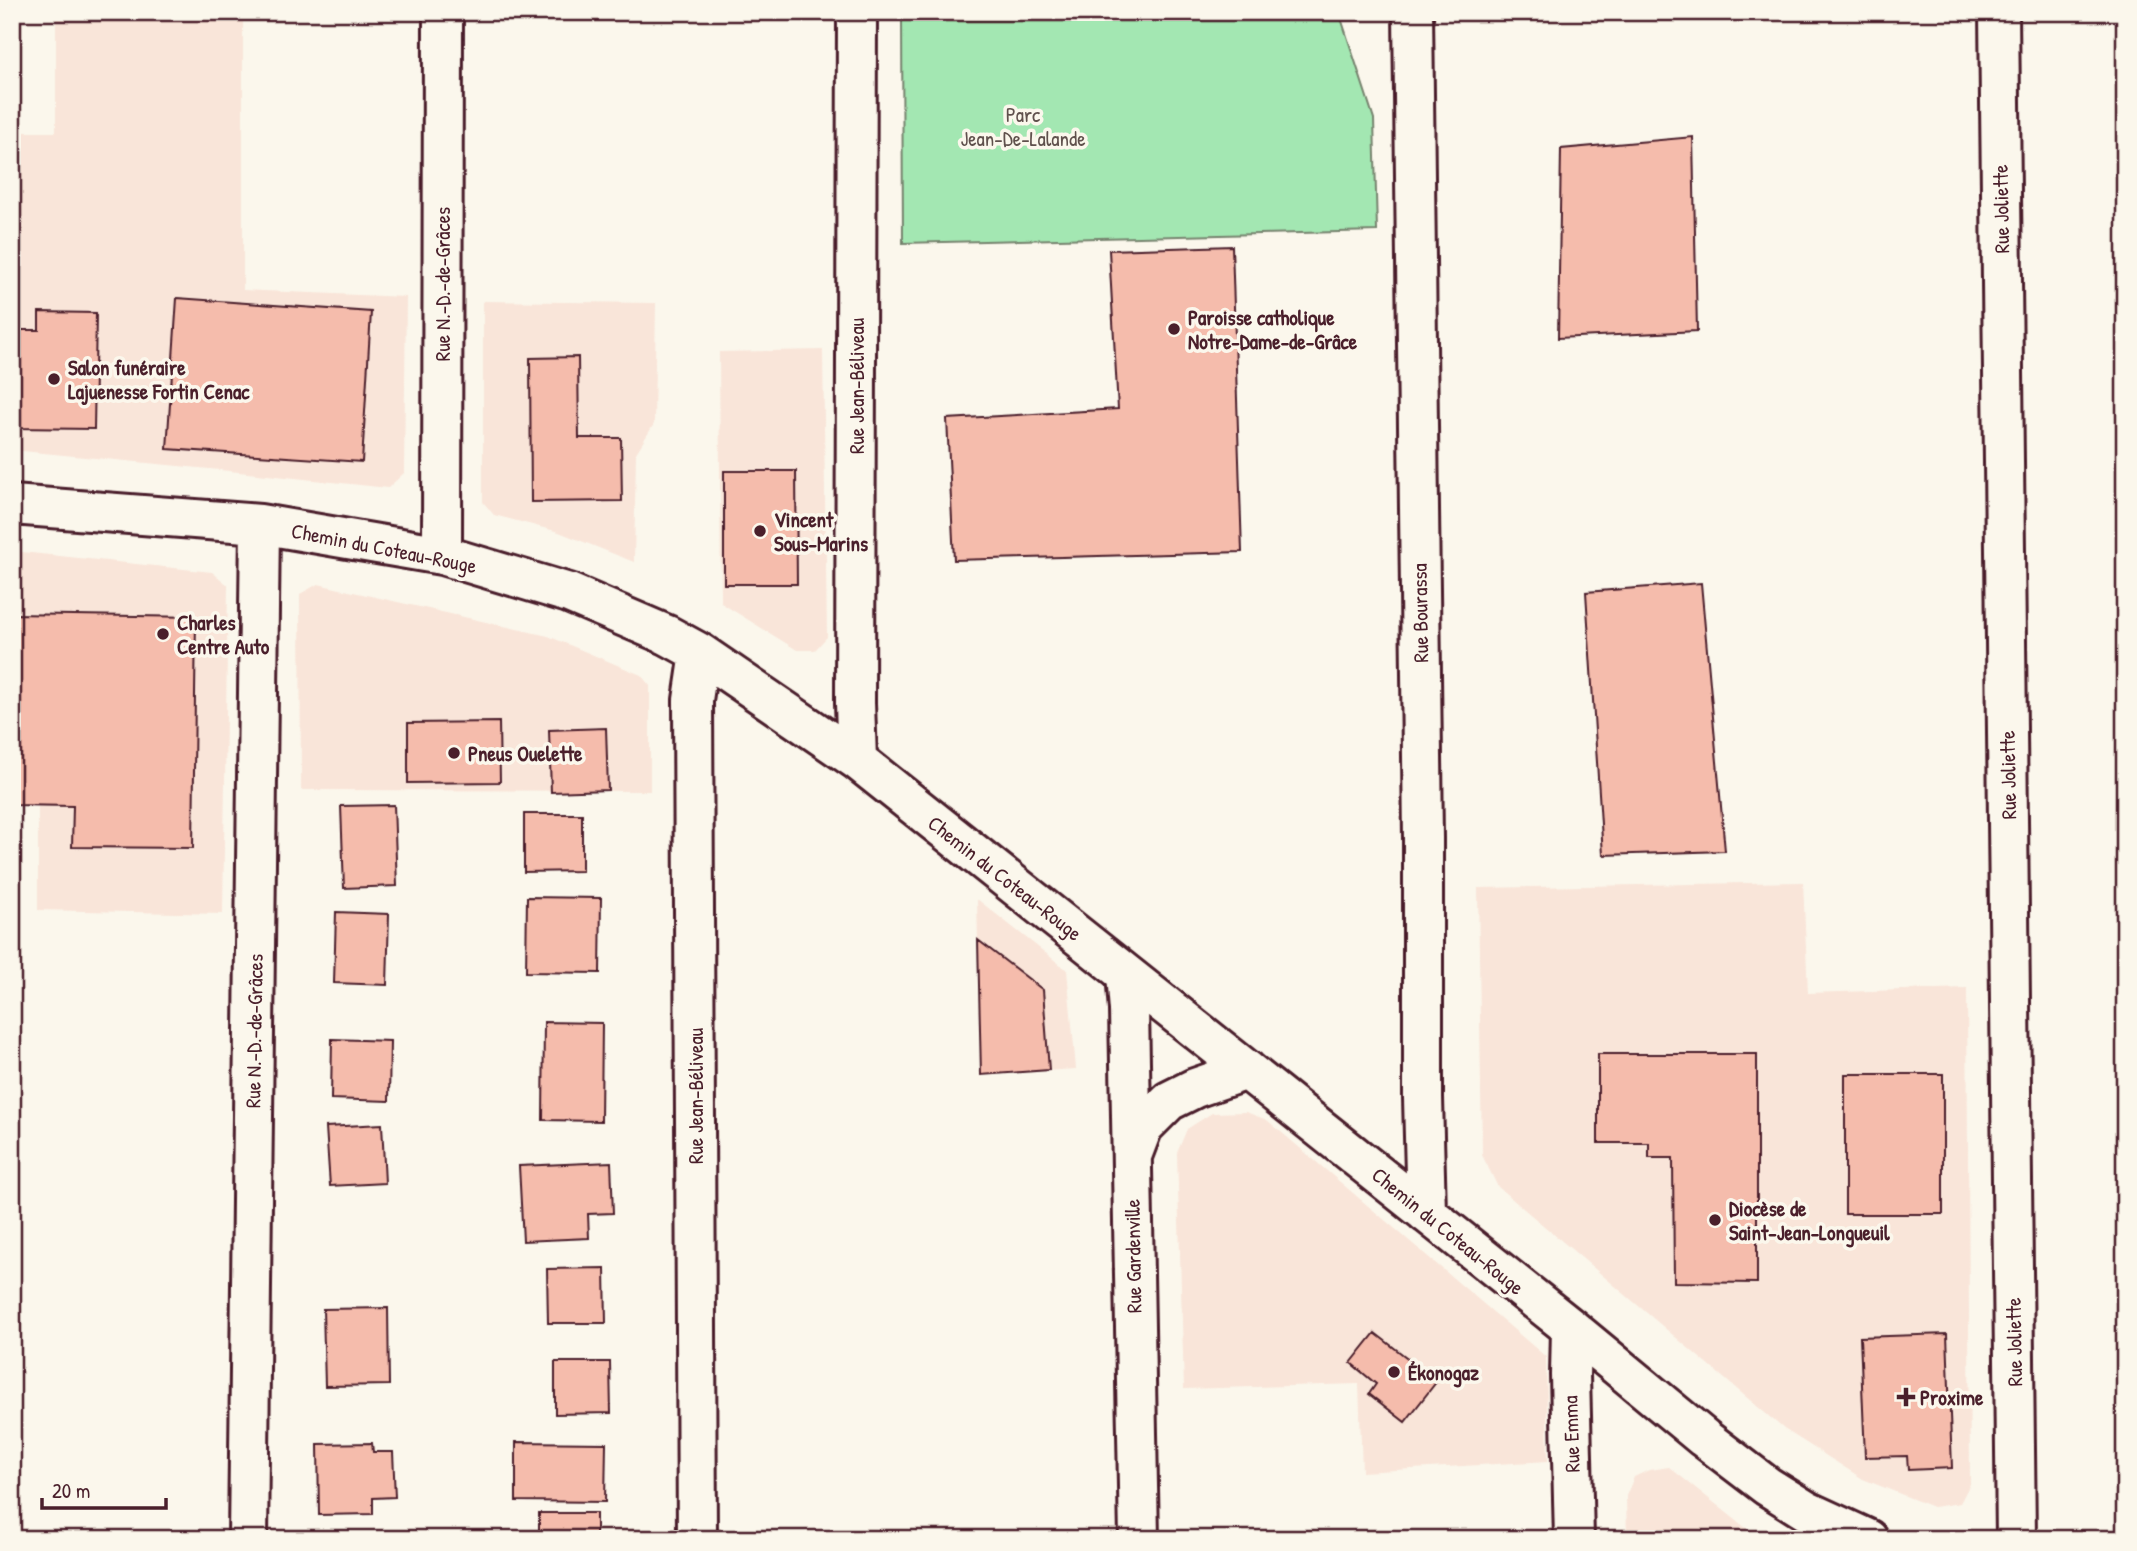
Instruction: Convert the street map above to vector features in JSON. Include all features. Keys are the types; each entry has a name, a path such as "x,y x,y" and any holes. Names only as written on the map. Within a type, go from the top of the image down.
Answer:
{"street":[{"name":"Rue N.-D.-de-Grâces","path":"442,555 443,12"},
{"name":"Rue Jean-Béliveau","path":"857,12 857,760"},
{"name":"Rue Bourassa","path":"1413,12 1426,1213"},
{"name":"Rue Joliette","path":"1999,12 2016,1539"},
{"name":"Chemin du Coteau-Rouge","path":"12,505 260,524 442,555 569,593 667,635 701,653 857,760 1767,1486 1807,1511 1868,1539"},
{"name":"Rue N.-D.-de-Grâces","path":"248,1539 260,524"},
{"name":"Rue Jean-Béliveau","path":"698,1539 693,700 701,653"},
{"name":"Rue Gardenville","path":"1126,974 1129,1010 1139,1539"},
{"path":"1132,1158 1143,1127 1169,1101 1195,1088 1247,1070"},
{"name":"Rue Emma","path":"1571,1328 1574,1539"}],"shaded area":[{"path":"56,12 243,12 243,290 406,297 404,473 388,488 12,450 12,132 56,132"},
{"path":"483,301 656,303 654,424 636,453 634,562 559,532 494,515 483,502"},
{"path":"823,350 827,637 815,650 797,650 721,603 719,352"},
{"path":"12,551 212,572 228,585 223,914 38,910 38,806 12,805"},
{"path":"318,584 548,636 641,675 650,686 650,791 301,790 300,594"},
{"path":"1803,882 1808,993 1967,988 1970,1484 1960,1503 1933,1507 1863,1479 1784,1429 1498,1187 1482,1155 1478,888"},
{"path":"977,899 1067,970 1076,1069 981,1075"},
{"path":"1246,1112 1267,1120 1546,1357 1548,1461 1362,1472 1359,1384 1184,1389 1177,1153 1187,1129 1212,1113"},
{"path":"1669,1467 1751,1532 1764,1539 1627,1539 1626,1496 1634,1477 1649,1470"}],"green space":[{"name":"Parc Jean-De-Lalande","path":"902,12 1339,12 1374,119 1377,231 903,243"}],"building":[{"path":"1693,137 1697,331 1558,338 1561,149"},
{"name":"Paroisse catholique Notre-Dame-de-Grâce","path":"1232,246 1242,552 954,560 947,419 1118,409 1109,250"},
{"path":"177,298 371,312 362,462 167,449"},
{"name":"Salon funéraire Lajuenesse Fortin Cenac","path":"39,312 96,313 94,429 12,428 12,330 39,330"},
{"path":"578,357 579,438 621,438 622,501 531,502 530,358"},
{"name":"Vincent Sous-Marins","path":"724,471 796,471 797,584 724,584"},
{"path":"1701,583 1725,851 1603,855 1586,592"},
{"path":"12,614 196,617 193,848 72,847 73,806 12,805"},
{"name":"Pneus Ouelette","path":"499,722 500,782 408,783 408,723"},
{"path":"606,728 608,790 551,792 549,730"},
{"path":"394,805 397,886 344,888 341,806"},
{"path":"524,814 582,814 582,871 524,872"},
{"path":"527,897 601,898 600,973 526,972"},
{"path":"336,912 389,914 387,985 334,983"},
{"path":"978,940 1043,990 1049,1070 981,1075"},
{"path":"544,1022 602,1023 601,1121 543,1120"},
{"path":"332,1039 390,1041 389,1101 331,1099"},
{"name":"Diocèse de Saint-Jean-Longueuil","path":"1598,1054 1757,1054 1757,1283 1674,1282 1673,1158 1649,1158 1649,1143 1598,1143"},
{"path":"1845,1074 1943,1074 1943,1214 1845,1214"},
{"path":"382,1124 385,1183 330,1186 326,1127"},
{"path":"611,1162 613,1213 588,1214 589,1238 523,1241 519,1166"},
{"path":"605,1268 606,1323 548,1323 547,1269"},
{"path":"388,1308 389,1385 325,1386 323,1309"},
{"name":"Ékonogaz","path":"1375,1333 1437,1381 1405,1422 1369,1394 1376,1384 1351,1363"},
{"name":"Proxime","path":"1947,1334 1952,1468 1908,1470 1907,1456 1865,1457 1860,1337"},
{"path":"555,1362 610,1362 611,1413 555,1414"},
{"path":"516,1442 606,1443 605,1502 516,1501"},
{"path":"372,1443 373,1452 393,1452 395,1497 373,1498 373,1514 319,1515 318,1444"},
{"path":"539,1513 596,1513 596,1539 539,1539"}],"place":[{"name":"Paroisse catholique Notre-Dame-de-Grâce","path":"1174,329"},
{"name":"Salon funéraire Lajuenesse Fortin Cenac","path":"54,379"},
{"name":"Vincent Sous-Marins","path":"760,531"},
{"name":"Charles Centre Auto","path":"163,634"},
{"name":"Pneus Ouelette","path":"454,753"},
{"name":"Diocèse de Saint-Jean-Longueuil","path":"1715,1220"},
{"name":"Ékonogaz","path":"1394,1372"},
{"name":"Proxime","path":"1906,1397"}]}
